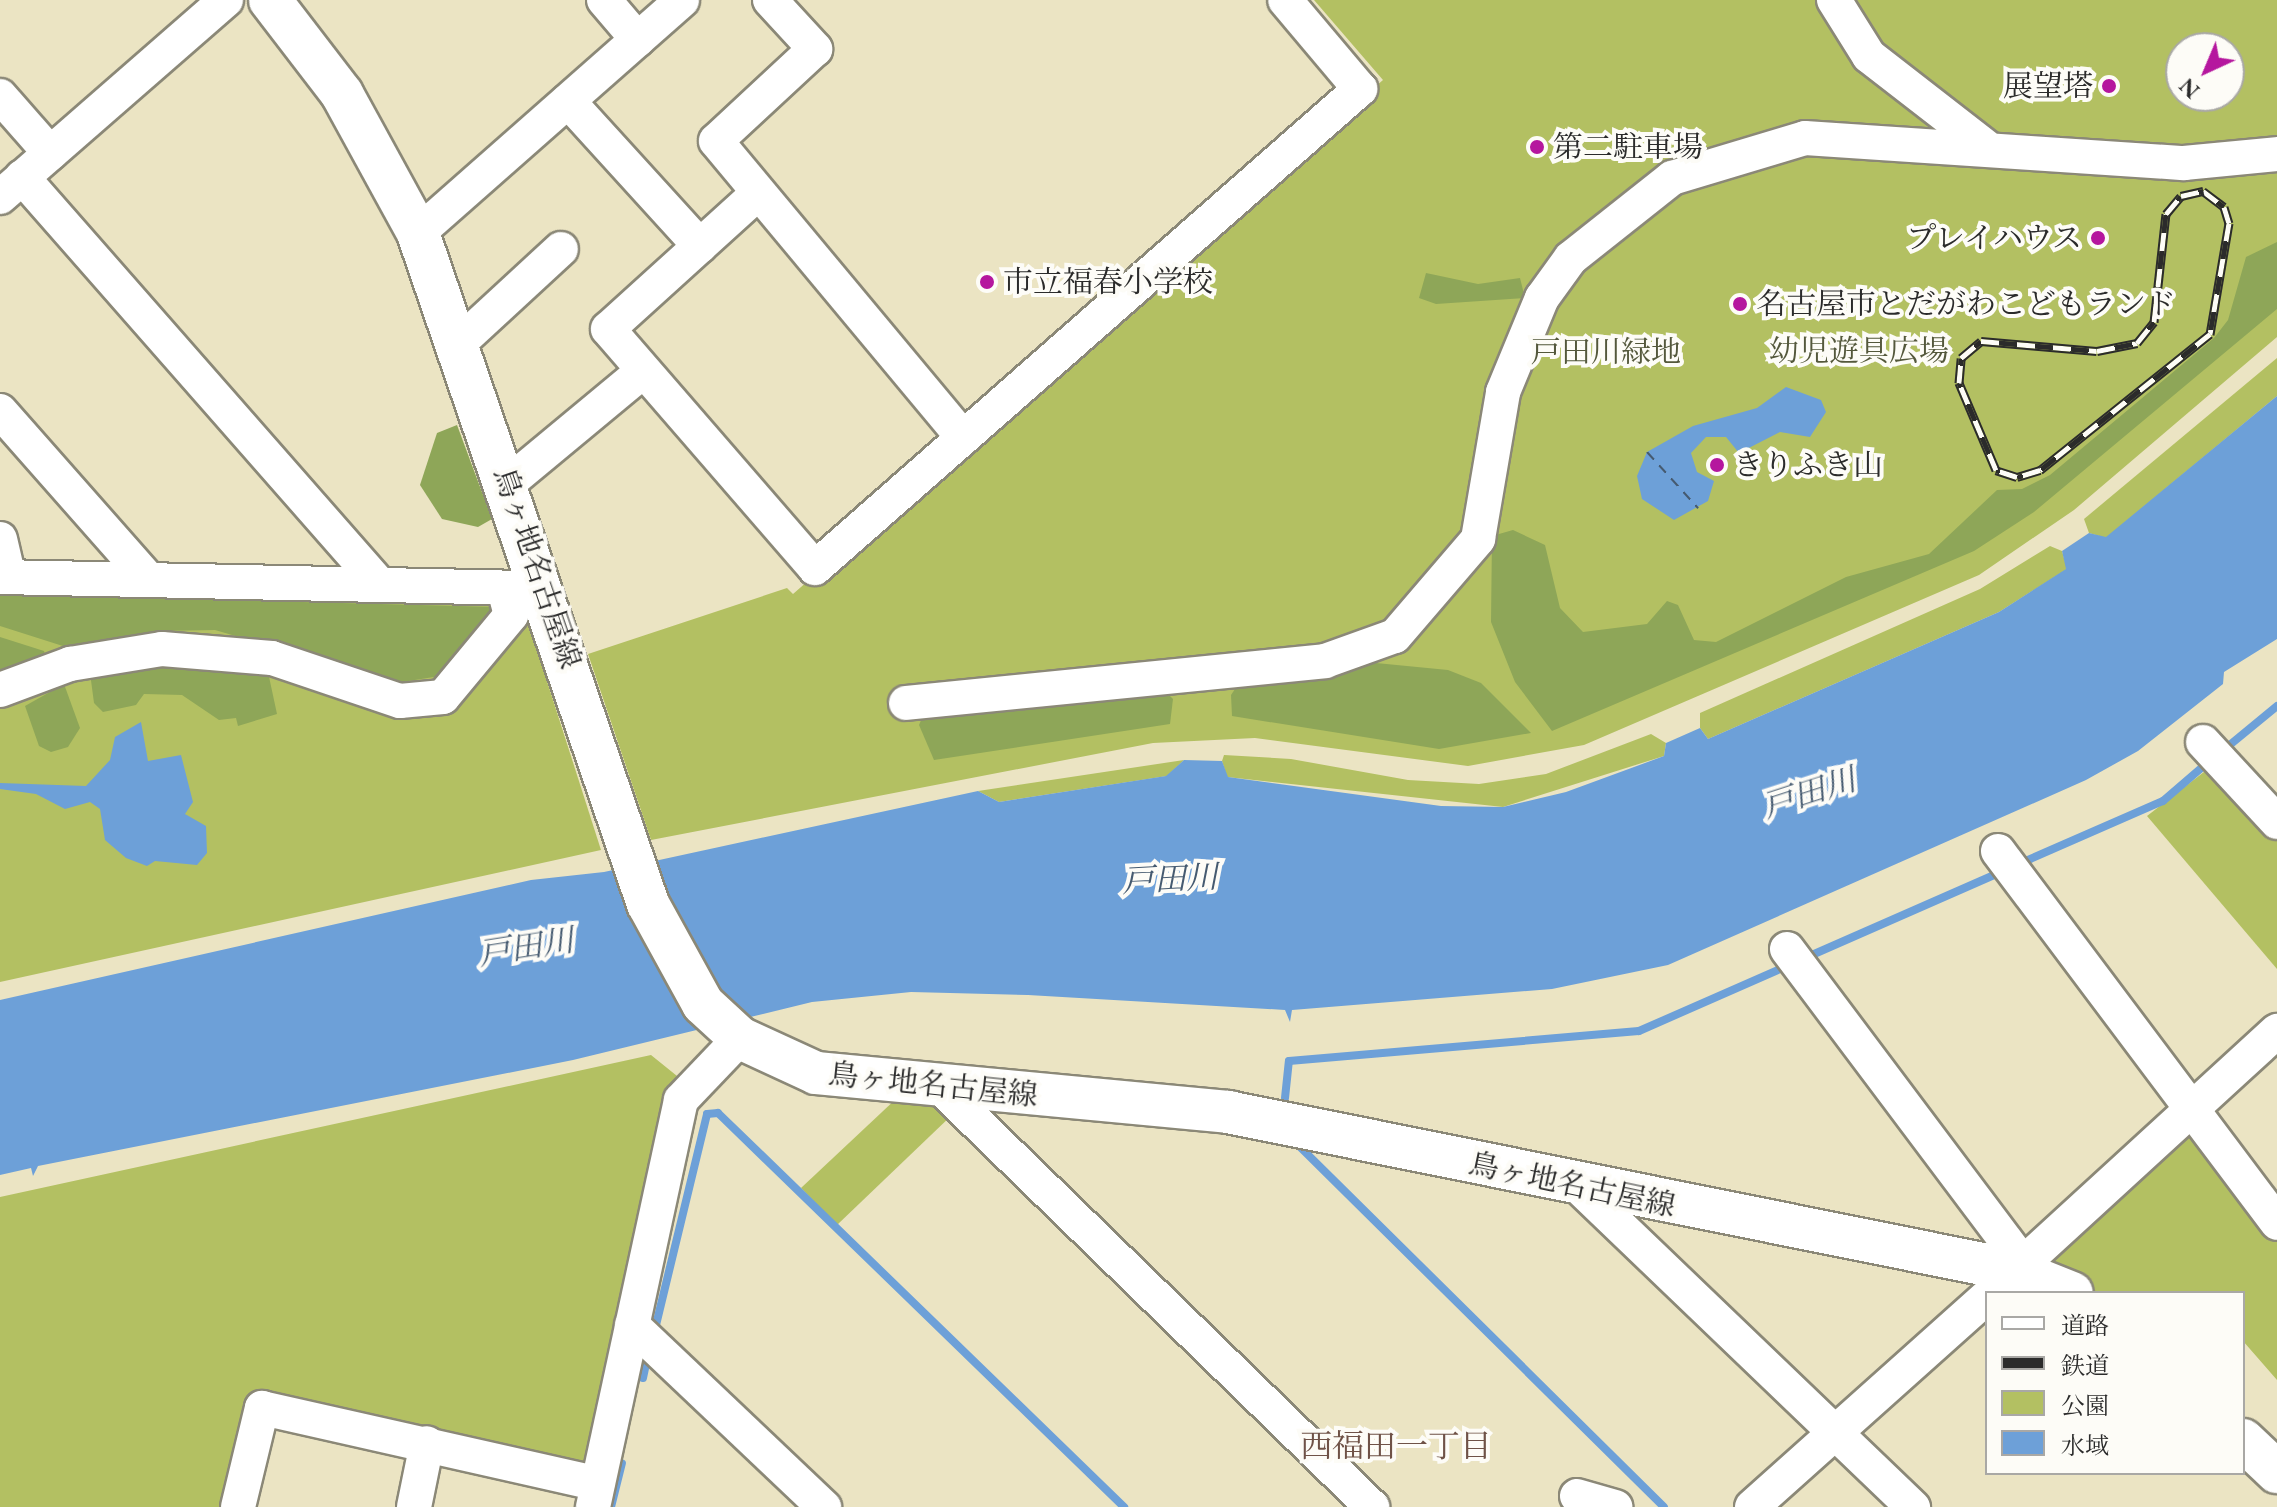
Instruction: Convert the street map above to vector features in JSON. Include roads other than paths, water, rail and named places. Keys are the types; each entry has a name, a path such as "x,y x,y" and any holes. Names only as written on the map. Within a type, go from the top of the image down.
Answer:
{"main road":[{"name":"鳥ヶ地名古屋線","path":"270,0 342,94 418,233 507,484 524,588 631,848 664,941 703,1004 740,1038 816,1073 1228,1112 2061,1291"},
{"path":"2245,1442 2277,1472"}],"street":[{"path":"226,0 11,187 380,585"},
{"path":"604,0 638,40"},
{"path":"418,233 682,0"},
{"path":"770,0 815,49 716,141 757,194 963,437"},
{"path":"757,194 608,329 815,568 1360,89 1285,0"},
{"path":"1834,0 1869,56 1986,146"},
{"path":"0,96 50,153"},
{"path":"568,101 700,246"},
{"path":"906,703 1325,661 1395,636 1478,539 1494,431 1518,347 1552,282 1609,224 1672,178 1766,146 1805,138 1986,146 2184,163 2277,154"},
{"path":"458,344 561,249"},
{"path":"507,484 643,371"},
{"path":"0,411 149,580"},
{"path":"0,539 4,577 524,588 511,615 443,697 400,701 272,658 162,649 70,664 0,690"},
{"path":"2203,742 2277,822"},
{"path":"1998,851 2193,1107 2194,1122 2277,1223"},
{"path":"1787,949 2005,1281 2277,1031"},
{"path":"238,1507 262,1408 427,1443 596,1496 681,1100 740,1038"},
{"path":"940,1087 1372,1507"},
{"path":"1579,1187 1913,1507"},
{"path":"1752,1507 1833,1429 1985,1298"},
{"path":"632,1325 824,1507"},
{"path":"414,1507 427,1443"},
{"path":"1577,1496 1615,1507"}],"water":[{"path":"1786,387 1821,400 1826,412 1810,437 1780,432 1739,453 1726,437 1706,437 1691,453 1697,472 1714,481 1708,501 1674,520 1642,499 1637,476 1647,452 1693,426 1757,408"},
{"name":"戸田川","path":"2277,396 2277,639 2224,672 2223,684 2138,751 2086,780 1668,965 1552,989 1292,1010 1290,1022 1285,1010 1028,995 911,992 812,1002 573,1060 38,1166 33,1176 31,1168 0,1175 0,1000 531,880 604,872 978,791 999,802 1166,776 1184,760 1222,761 1228,777 1441,806 1503,807 1566,792 1664,756 1666,743 1700,728 1708,739 1999,612 2066,569 2062,551 2089,533 2106,537"},
{"path":"141,722 148,761 181,755 193,802 185,814 206,826 207,853 197,865 155,861 147,866 126,858 105,840 100,809 90,802 65,809 36,794 0,789 0,783 86,786 110,760 115,737"}],"waterway":[{"path":"2226,748 2277,706"},
{"path":"2021,863 2163,801 2206,764"},
{"path":"1805,958 1996,874"},
{"path":"1285,1098 1289,1061 1639,1031 1785,967"},
{"path":"656,1325 707,1114 718,1113 1124,1507"},
{"path":"1292,1139 1664,1507"},
{"path":"643,1378 648,1355"},
{"path":"611,1507 622,1463"}],"railway":[{"path":"2203,191 2224,207 2229,223 2210,334 2040,470 2017,477 1996,470 1959,383 1961,358 1981,341 2097,351 2137,343 2154,322 2166,214 2181,196 2203,191"}],"place":[{"name":"展望塔","path":"2109,86"},
{"name":"第二駐車場","path":"1537,147"},
{"name":"プレイハウス","path":"2098,238"},
{"name":"市立福春小学校","path":"987,282"},
{"name":"名古屋市とだがわこどもランド","path":"1740,304"},
{"name":"きりふき山","path":"1717,465"}],"district":[{"name":"西福田一丁目","path":"1396,1446"}],"park label":[{"name":"幼児遊具広場","path":"1859,351"},
{"name":"戸田川緑地","path":"1606,352"}]}
